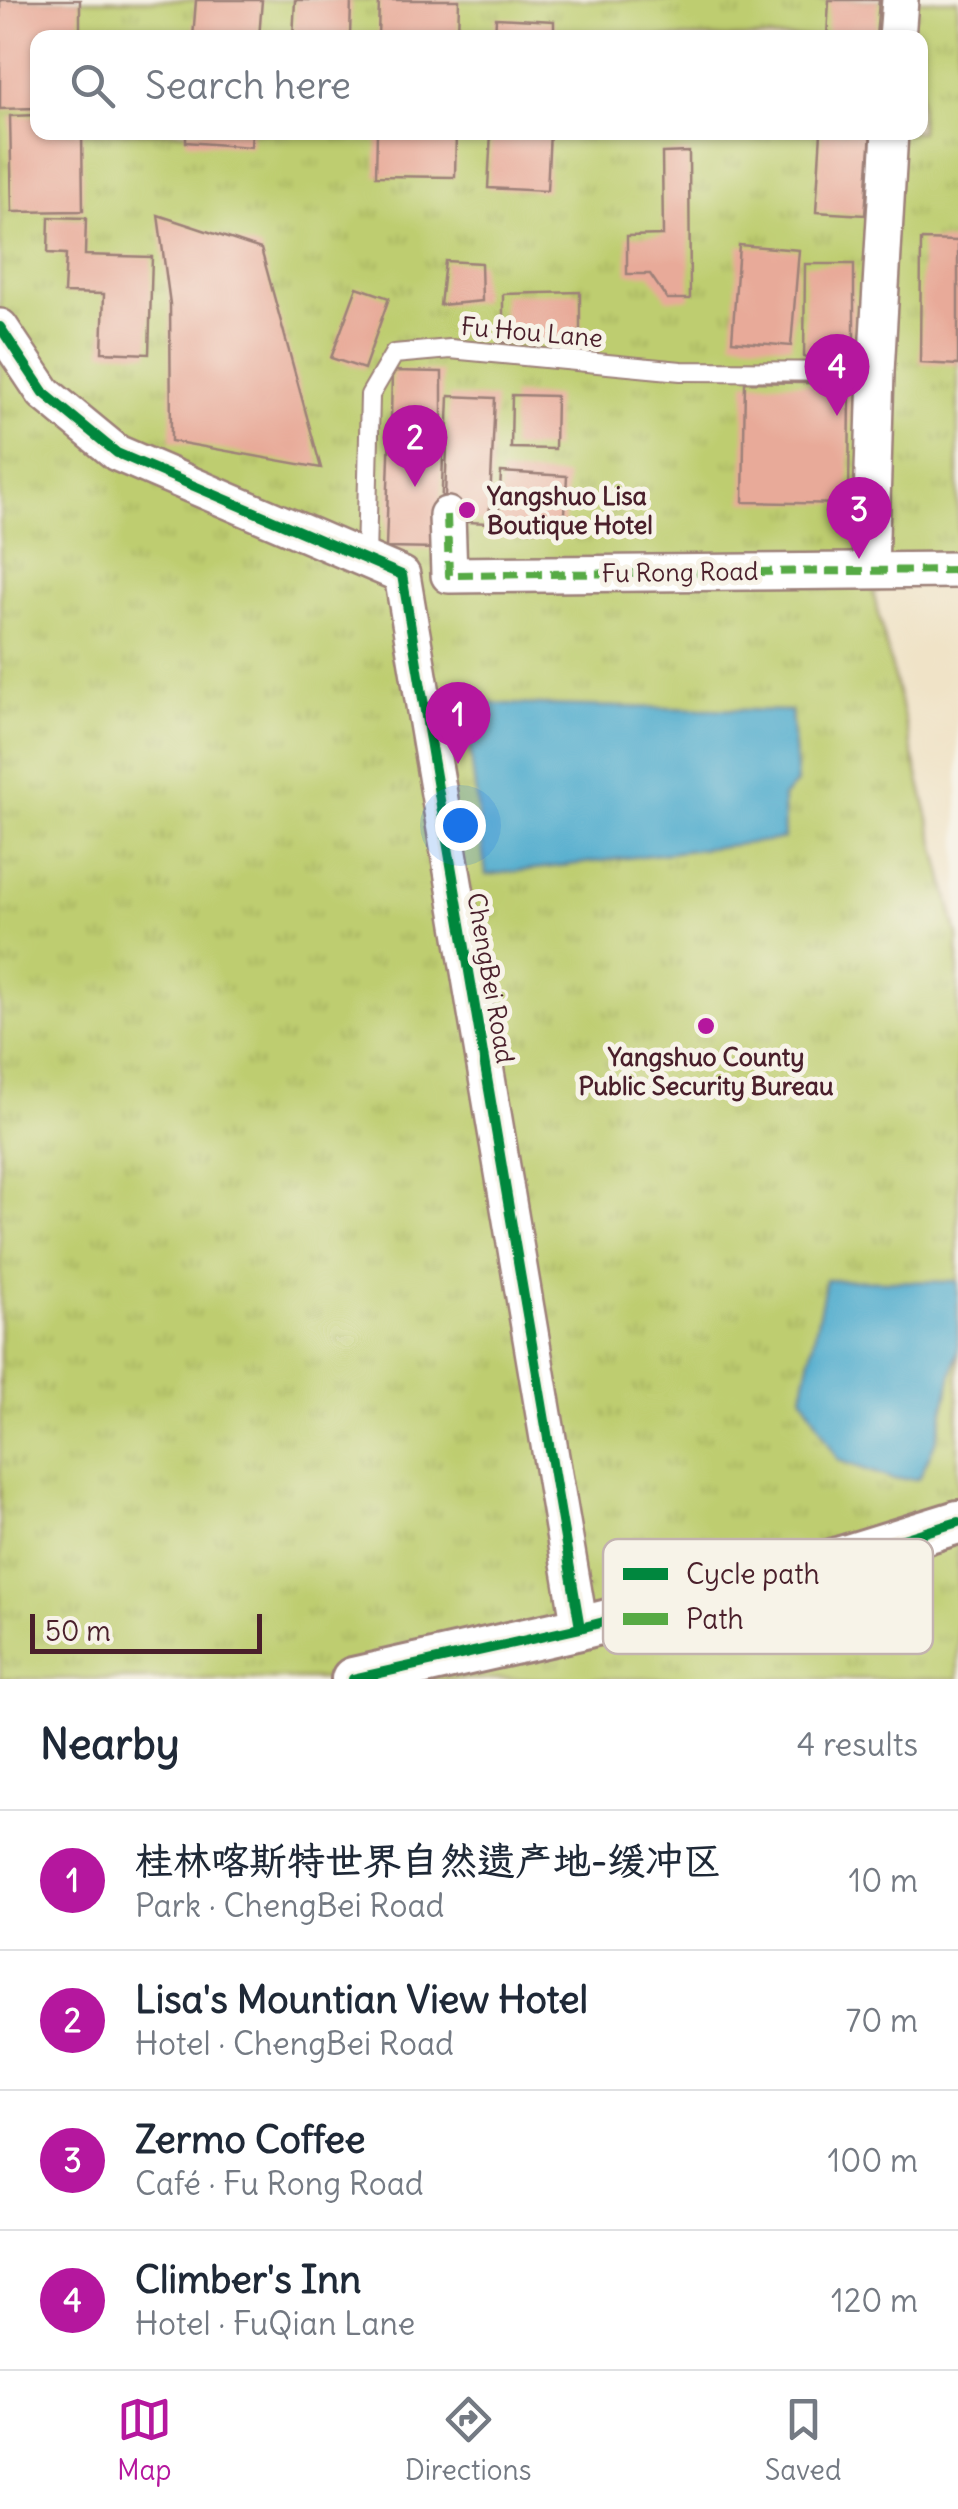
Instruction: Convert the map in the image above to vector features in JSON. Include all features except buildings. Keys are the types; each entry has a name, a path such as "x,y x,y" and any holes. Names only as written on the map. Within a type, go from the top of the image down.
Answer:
{"street":[{"path":"897,30 900,0"},
{"path":"870,570 890,140"},
{"path":"0,328 44,392 117,453 402,575"},
{"path":"447,514 449,575 958,569"},
{"name":"Fu Rong Road","path":"402,575 958,569"},
{"name":"ChengBei Road","path":"402,575 580,1628"},
{"path":"903,1539 958,1522"},
{"path":"353,1679 603,1622"}],"lane":[{"name":"Fu Hou Lane","path":"366,558 370,396 394,354 450,349 681,370 876,372"}],"green space":[{"path":"0,0 958,0 958,567 873,592 958,937 958,1679 0,1679"}],"water":[{"path":"464,703 791,711 797,783 783,797 784,839 486,875"},
{"path":"826,1280 958,1282 958,1348 937,1438 919,1479 892,1479 838,1460 802,1395"}],"marked path":[{"path":"447,515 449,575 958,570"}],"cycle path":[{"path":"0,327 44,393 117,453 402,575 580,1628"},
{"path":"903,1539 958,1522"},
{"path":"353,1679 603,1622"}],"place":[{"name":"Climber's Inn","path":"837,416"},
{"name":"Lisa's Mountian View Hotel","path":"415,487"},
{"name":"Yangshuo Lisa Boutique Hotel","path":"467,510"},
{"name":"Zermo Coffee","path":"859,559"},
{"name":"桂林喀斯特世界自然遗产地-缓冲区","path":"458,764"},
{"name":"Yangshuo County Public Security Bureau","path":"706,1026"}]}
